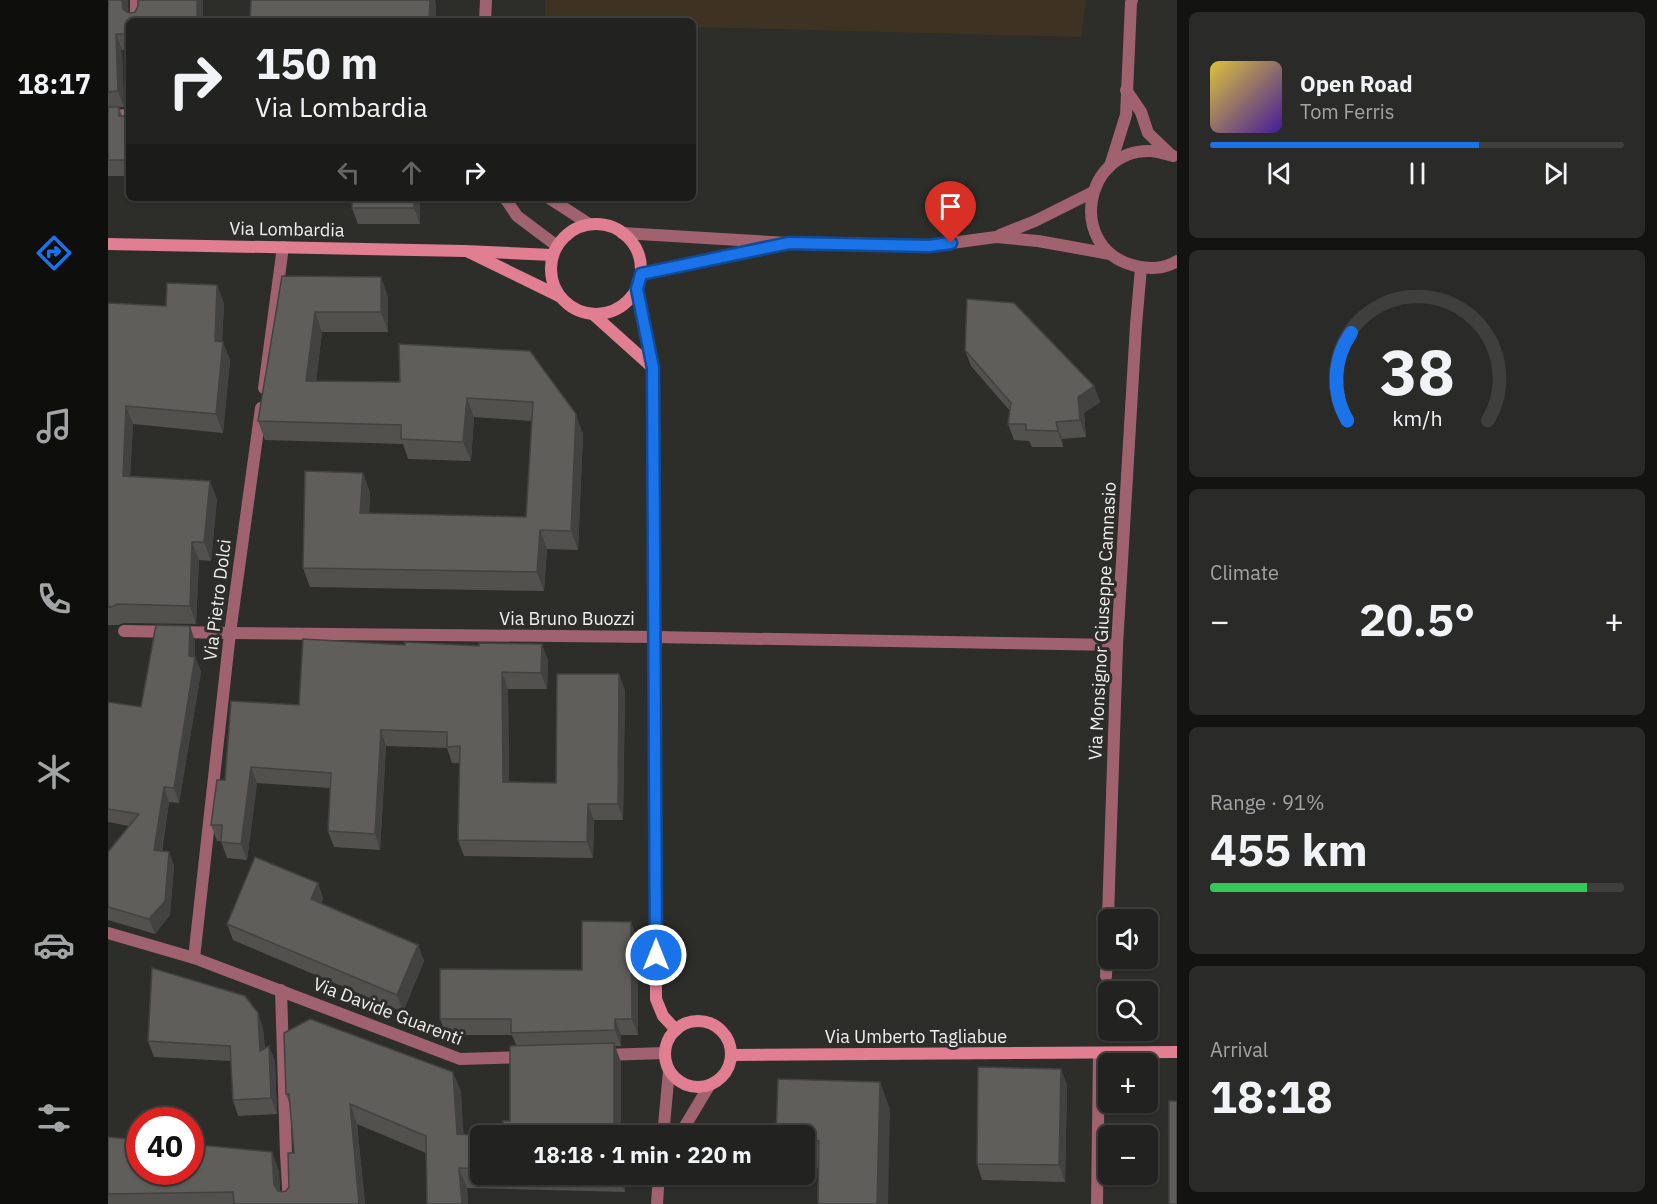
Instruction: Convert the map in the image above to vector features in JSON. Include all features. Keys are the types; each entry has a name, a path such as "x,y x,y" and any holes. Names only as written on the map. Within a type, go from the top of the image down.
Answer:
{"street":[{"path":"136,0 136,18"},
{"path":"485,18 486,0"},
{"path":"1110,166 1126,115 1132,0"},
{"path":"1126,90 1141,111 1148,134 1175,157"},
{"path":"108,116 126,115"},
{"path":"1175,157 1151,151 1129,154 1110,166 1100,178 1093,192 1090,209 1092,226 1099,242 1110,254 1125,263 1141,268 1158,268 1177,261"},
{"path":"996,237 1035,221 1093,192"},
{"path":"507,201 518,216 554,250"},
{"path":"554,201 589,224"},
{"path":"589,224 606,225 622,233 633,244 640,258 641,274 637,289 626,303 611,312 594,315 569,306 559,296 553,283 554,250 574,230 589,224"},
{"path":"622,233 789,243 929,246 996,237 1038,241 1110,254"},
{"path":"641,274 789,243"},
{"name":"Via Lombardia","path":"108,244 465,251 554,250"},
{"name":"Via Pietro Dolci","path":"194,958 231,633 283,247"},
{"name":"Via Lombardia","path":"465,251 559,296"},
{"name":"Via Monsignor Giuseppe Camnasio","path":"1106,976 1117,645 1141,268"},
{"path":"637,289 653,368 656,999 663,1016 676,1030"},
{"path":"594,315 653,368"},
{"name":"Via Bruno Buozzi","path":"124,631 1117,645"},
{"name":"Via Davide Guarenti","path":"108,933 194,958 460,1059 539,1057"},
{"path":"281,990 280,1155 289,1204"},
{"path":"696,1021 717,1026 725,1034 732,1054 726,1074 718,1082 698,1088 686,1085 669,1071 665,1053 666,1044 676,1030 685,1023 696,1021"},
{"name":"Via Umberto Tagliabue","path":"1099,1053 1177,1052"},
{"path":"596,1055 665,1053"},
{"name":"Via Umberto Tagliabue","path":"732,1054 1098,1053"},
{"path":"664,1125 669,1071"},
{"path":"686,1125 709,1086"},
{"path":"1097,1204 1098,1113"},
{"path":"657,1204 658,1185"}],"shaded area":[{"path":"545,0 1086,0 1081,37 696,27 696,18 545,18"}],"building":[{"path":"108,0 122,0 123,9 131,13 135,12 138,0 197,0 197,18 126,18 126,34 116,34 118,91 108,92"},
{"path":"251,0 430,0 429,18 250,18"},
{"path":"108,107 119,107 119,116 126,116 126,160 108,160"},
{"path":"352,201 414,201 414,208 352,208"},
{"path":"282,276 381,277 381,312 315,312 306,381 400,382 399,344 530,351 576,414 571,531 540,530 537,572 303,568 305,471 363,473 360,513 526,517 533,402 467,398 463,442 401,439 401,425 258,421"},
{"path":"167,283 217,285 215,341 223,342 216,414 126,406 123,476 210,481 204,542 192,542 190,606 117,604 108,607 108,303 166,306"},
{"path":"967,299 1014,303 1094,386 1078,397 1080,420 1056,422 1058,431 1026,430 1026,424 1008,424 1011,403 965,350"},
{"path":"156,625 190,626 189,656 195,657 174,788 164,787 154,850 169,852 165,901 149,919 108,907 108,852 139,814 108,809 108,702 141,707"},
{"path":"303,639 405,645 405,642 479,646 479,643 542,644 541,673 502,672 503,782 556,783 557,674 619,674 618,804 588,804 587,842 458,840 460,746 447,747 447,732 381,730 375,834 328,831 331,773 251,767 241,844 221,842 222,825 211,825 217,780 225,780 231,701 299,705"},
{"path":"255,857 318,883 311,899 418,945 397,995 227,924"},
{"path":"582,921 631,922 632,1019 615,1019 615,1030 511,1033 511,1019 440,1019 440,969 582,970"},
{"path":"152,968 245,996 258,1013 260,1051 269,1046 271,1098 233,1100 230,1046 148,1041"},
{"path":"310,1019 453,1072 457,1134 470,1135 470,1169 459,1168 462,1204 427,1204 426,1136 350,1104 359,1204 234,1204 233,1192 108,1194 108,1137 126,1139 126,1185 204,1185 204,1145 272,1152 274,1185 278,1191 286,1191 289,1187 288,1153 294,1153 289,1094 286,1094 284,1033"},
{"path":"614,1043 614,1123 619,1123 619,1125 503,1125 503,1121 510,1121 510,1046"},
{"path":"978,1067 1061,1069 1059,1165 977,1164"},
{"path":"778,1079 880,1082 877,1204 818,1204 819,1141 815,1141 815,1125 776,1125"},
{"path":"1169,1101 1177,1101 1177,1204 1169,1204"}],"route":[{"path":"656,955 653,368 637,289 641,274 789,243 929,246 951,243"}]}
